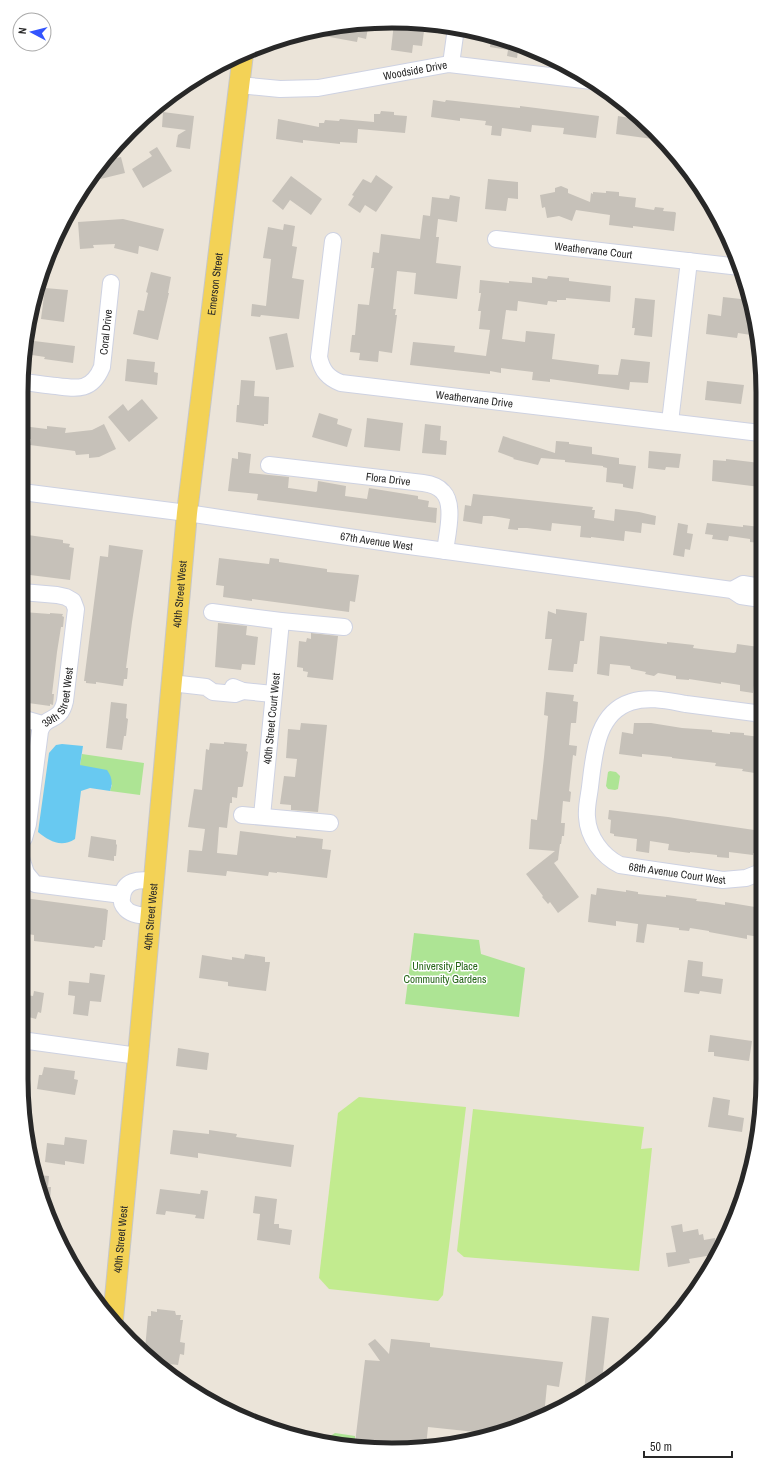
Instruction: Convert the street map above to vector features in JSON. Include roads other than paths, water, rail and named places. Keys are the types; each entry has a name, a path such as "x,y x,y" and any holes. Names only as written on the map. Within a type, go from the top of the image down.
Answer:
{"main road":[{"name":"Emerson Street","path":"187,514 242,61"},
{"name":"40th Street West","path":"114,1314 187,514"}],"street":[{"path":"451,64 455,34"},
{"name":"Woodside Drive","path":"239,85 280,89 318,88 451,64 578,79"},
{"name":"Weathervane Court","path":"496,239 733,266"},
{"name":"Weathervane Drive","path":"333,241 319,357 321,366 326,374 333,380 349,384 756,433"},
{"path":"670,422 689,261"},
{"name":"Coral Drive","path":"28,383 76,389 84,387 94,380 102,367 111,283"},
{"name":"Flora Drive","path":"269,466 423,482 434,485 444,492 448,498 449,507 445,551"},
{"name":"67th Avenue West","path":"28,493 732,590 741,596 756,598"},
{"name":"67th Avenue West","path":"732,590 743,584 756,586"},
{"name":"39th Street West","path":"28,593 66,597 73,601 76,609 64,705 59,715 42,724 28,824"},
{"path":"212,612 281,621 344,626"},
{"name":"40th Street Court West","path":"262,816 281,621"},
{"path":"171,683 206,687 213,692 230,694 235,694 242,691 273,694"},
{"name":"68th Avenue Court West","path":"756,714 653,699 632,702 623,706 612,714 604,724 598,737 587,816 595,842 602,852 612,861 620,865 723,880 746,878 756,874"},
{"path":"28,720 42,724"},
{"path":"242,815 330,824"},
{"path":"28,875 35,884 122,895"},
{"path":"150,916 135,914 125,909 122,902 122,895 123,889 129,883 139,879 153,881"},
{"path":"28,1041 138,1056"}],"water":[{"path":"62,744 83,746 80,765 107,770 112,783 110,791 90,788 81,791 75,839 65,843 51,841 38,832 49,753 56,745"}],"park label":[{"name":"University Place Community Gardens","path":"445,972"}]}
